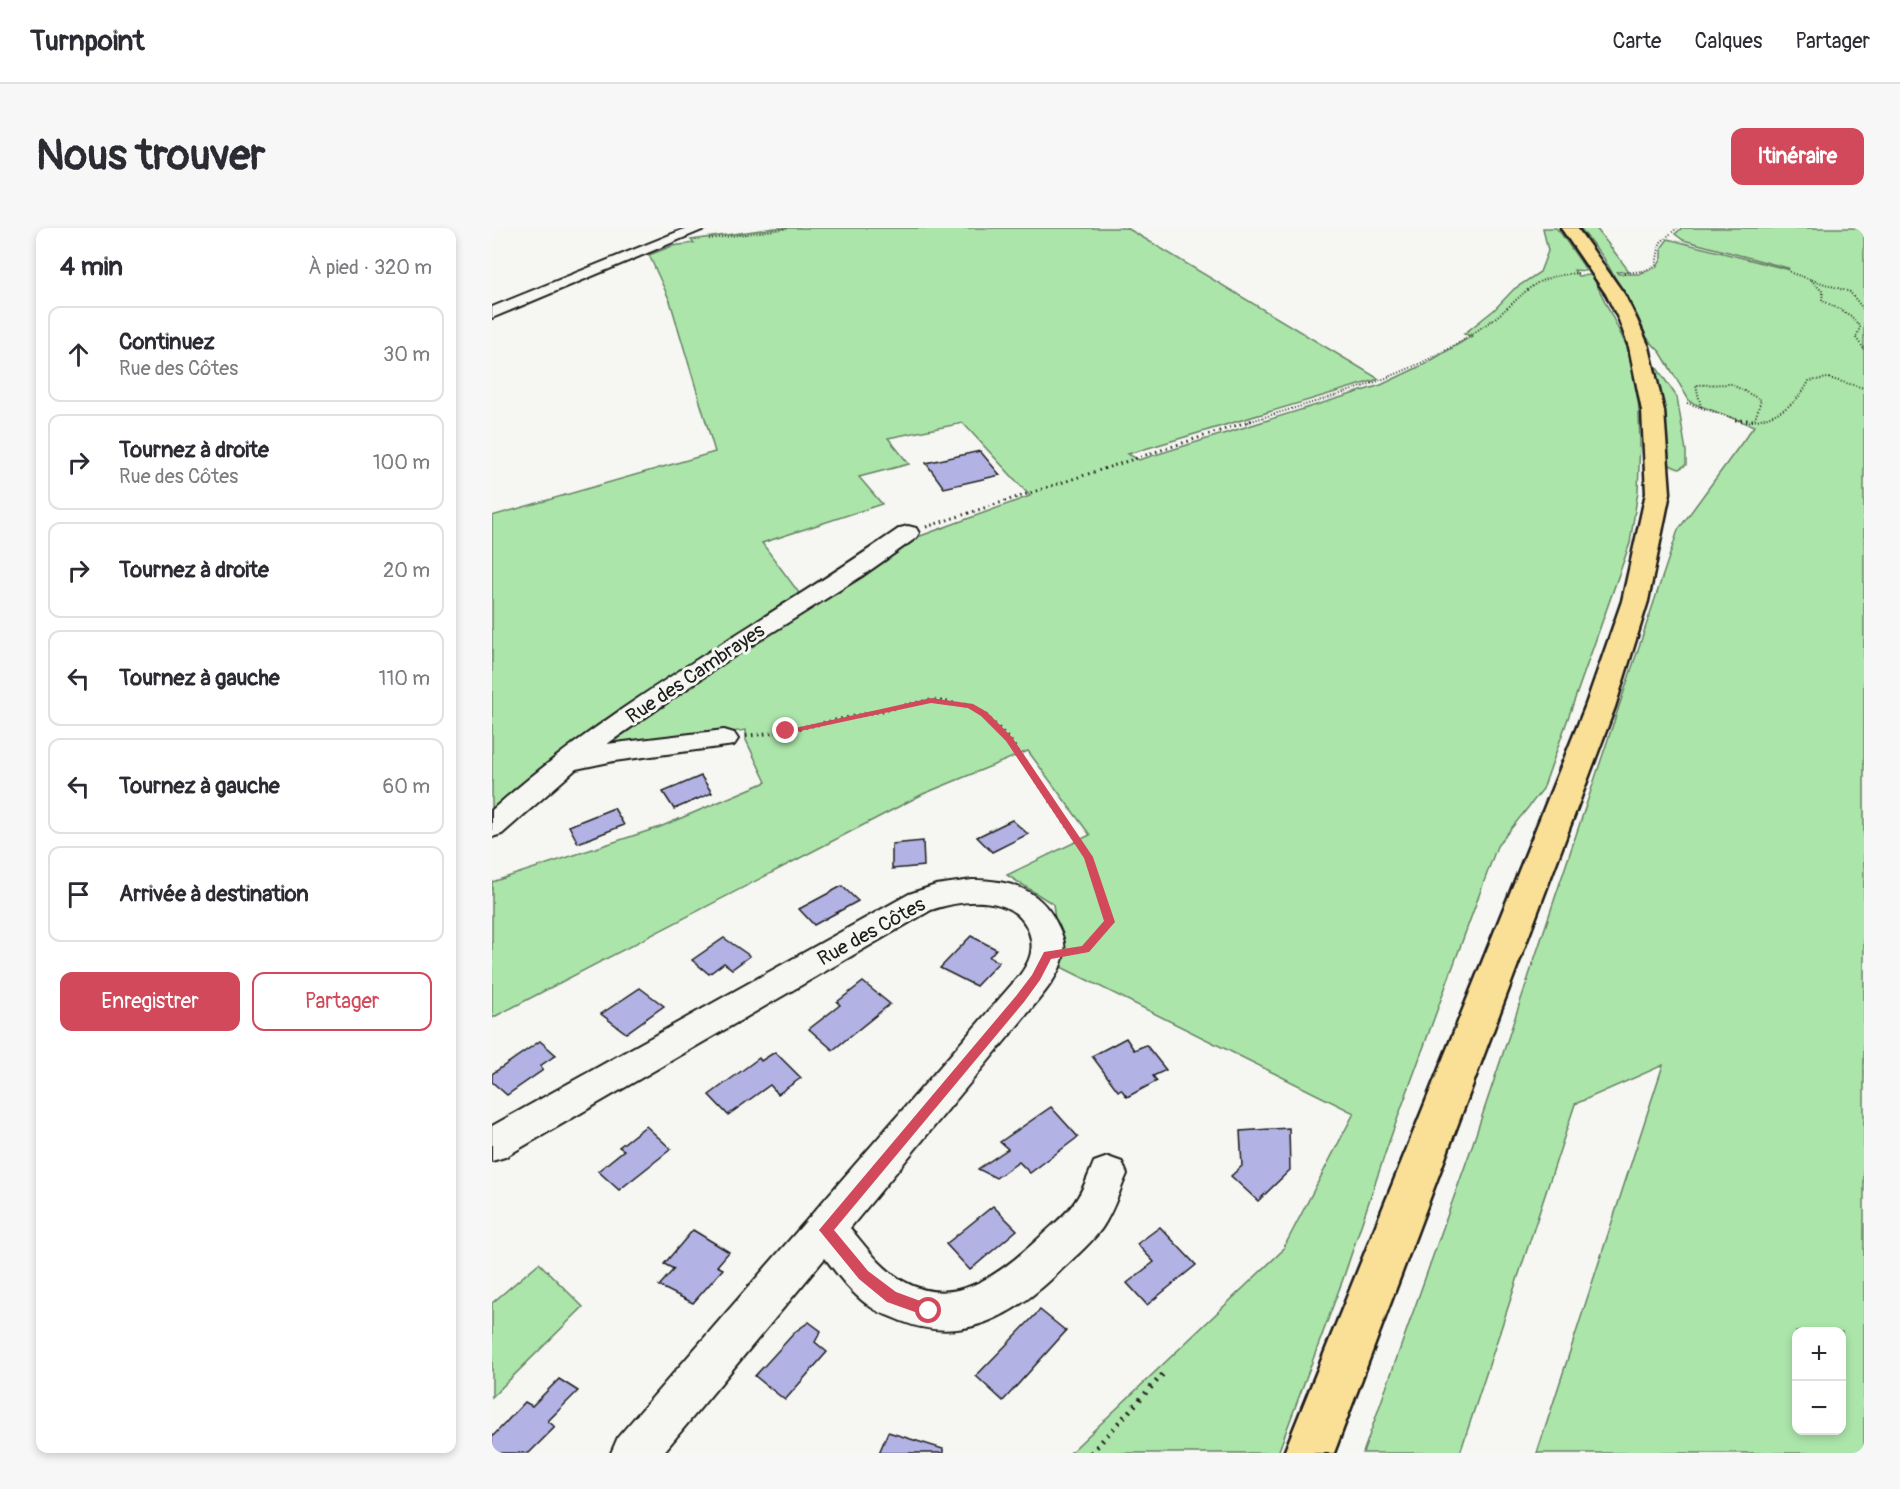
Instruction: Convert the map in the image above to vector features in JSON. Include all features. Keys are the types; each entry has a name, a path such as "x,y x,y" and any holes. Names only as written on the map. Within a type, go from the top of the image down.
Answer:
{"main road":[{"path":"1309,1453 1600,707 1635,601 1647,554 1658,493 1653,411 1639,347 1615,294 1569,228"}],"street":[{"path":"492,313 700,228"},
{"name":"Rue des Cambrayes","path":"492,827 566,762 699,669 854,571 908,533"},
{"path":"566,762 614,752 724,739"},
{"name":"Rue des Côtes","path":"492,1145 920,902 936,896 951,891 976,890 1017,898 1035,911 1042,922 1048,943 1048,955"},
{"path":"634,1453 826,1230 1020,999 1048,955"},
{"path":"826,1230 864,1275 891,1297 929,1311 963,1311 992,1301 1022,1282 1086,1218 1108,1174"}],"path":[{"path":"668,241 682,242 789,228"},
{"path":"1624,273 1644,271 1656,265 1660,243 1677,228"},
{"path":"1788,269 1791,273 1850,292 1864,310"},
{"path":"908,533 1128,459 1377,382 1417,365 1459,342 1500,314 1521,290 1537,280 1555,274 1584,273"},
{"path":"1810,280 1823,292 1822,300 1851,316 1860,327 1856,338 1864,349"},
{"path":"1687,403 1744,422 1775,417 1796,402 1809,381 1828,378 1864,388"},
{"path":"1701,408 1696,385 1721,381 1743,387 1761,400 1755,419"},
{"path":"724,739 786,731 931,700 970,706 984,714 1009,739 1089,857 1110,922 1085,949 1048,955"},
{"path":"1091,1453 1164,1373"}],"green space":[{"path":"775,228 1127,228 1379,379 1128,454 1139,460 1381,385 1425,364 1472,336 1464,334 1494,310 1514,289 1540,272 1548,251 1543,228 1556,228 1560,232 1587,271 1574,270 1578,276 1592,275 1628,349 1638,393 1640,441 1638,491 1630,543 1543,789 1497,846 1390,1139 1343,1279 1278,1453 1070,1453 1282,1251 1354,1113 1061,967 1053,904 1007,875 1090,835 1028,751 923,794 492,1018 492,882 660,827 766,782 746,740 746,730 602,749 598,744 915,538 1030,496 963,423 888,438 909,464 859,477 882,504 762,543 799,593 806,597 492,818 492,516 715,452 670,301 649,255 672,246 694,243 691,240"},
{"path":"1580,228 1596,228 1629,271 1617,272 1618,274 1639,274 1657,267 1662,258 1662,247 1668,239 1788,268 1683,240 1675,234 1682,228 1864,228 1864,1453 1537,1453 1663,1065 1575,1104 1460,1453 1363,1453 1471,1149 1678,530 1754,426 1690,402 1661,353 1647,338 1637,315 1603,257"},
{"path":"1648,355 1677,397 1686,451 1686,465 1679,469 1667,464"},
{"path":"539,1263 583,1307 492,1397 492,1303"}],"building":[{"path":"980,451 1000,475 944,488 926,463"},
{"path":"701,776 712,793 674,809 663,792"},
{"path":"614,808 624,825 578,843 569,826"},
{"path":"1012,820 1028,834 992,852 977,837"},
{"path":"923,841 924,866 892,869 892,844"},
{"path":"842,886 858,901 814,925 799,909"},
{"path":"971,936 996,949 989,957 999,962 976,986 940,968"},
{"path":"724,938 750,956 732,969 724,963 709,974 692,960"},
{"path":"863,982 890,1004 833,1050 809,1029 840,1005 837,1002"},
{"path":"640,988 664,1006 626,1033 601,1014"},
{"path":"1126,1038 1134,1050 1146,1045 1166,1070 1153,1076 1157,1081 1127,1097 1121,1089 1118,1091 1092,1056"},
{"path":"540,1041 556,1055 540,1066 543,1070 507,1095 492,1082 492,1074"},
{"path":"775,1052 801,1078 778,1094 770,1085 728,1115 709,1095 759,1058 761,1061"},
{"path":"1051,1107 1078,1137 1030,1173 1019,1162 996,1178 978,1169 1008,1149 1000,1142"},
{"path":"646,1126 671,1149 619,1190 598,1171 624,1150 619,1147"},
{"path":"1289,1128 1290,1170 1258,1201 1231,1176 1242,1166 1240,1131"},
{"path":"993,1206 1017,1230 970,1270 946,1244"},
{"path":"1160,1227 1196,1265 1147,1305 1127,1283 1154,1262 1137,1244"},
{"path":"693,1230 729,1252 717,1266 723,1269 693,1303 659,1286 674,1269 664,1264"},
{"path":"1040,1310 1066,1331 1003,1401 976,1376"},
{"path":"809,1322 821,1331 815,1342 827,1352 785,1400 755,1376 796,1331"},
{"path":"559,1379 578,1391 548,1421 555,1427 529,1453 492,1453 492,1437 525,1402 532,1406"},
{"path":"888,1432 943,1449 943,1453 879,1453"}],"route":[{"path":"786,731 931,700 970,706 984,714 1009,739 1089,857 1110,922 1085,949 1048,955 1020,999 826,1230 864,1275 891,1297 929,1311"}]}
